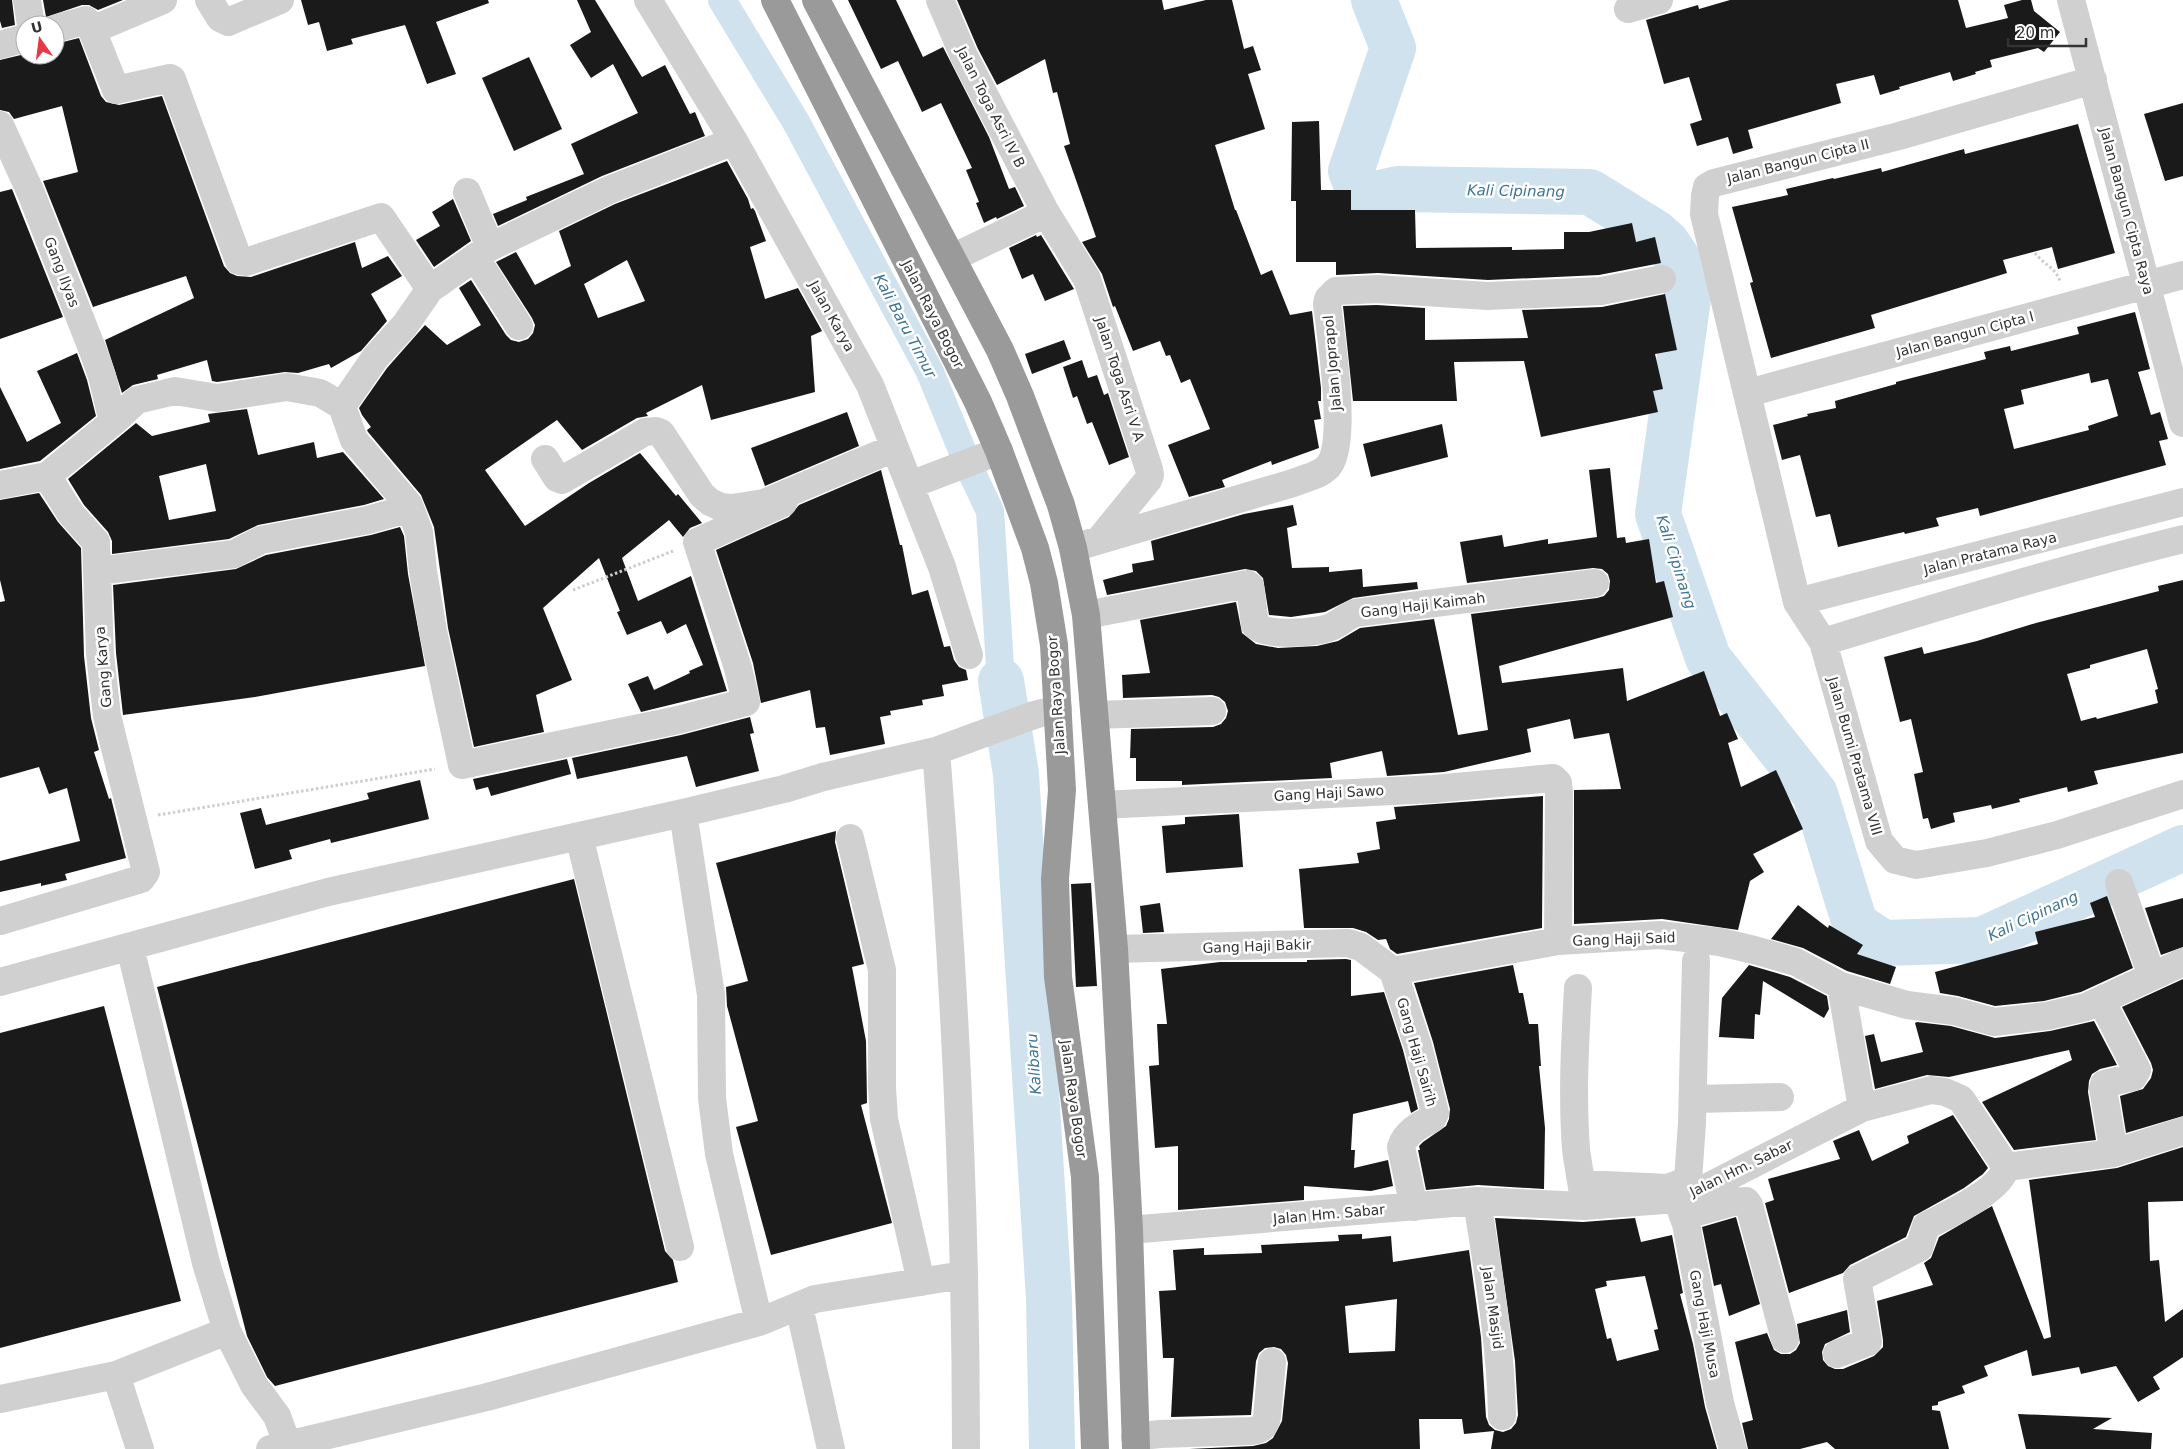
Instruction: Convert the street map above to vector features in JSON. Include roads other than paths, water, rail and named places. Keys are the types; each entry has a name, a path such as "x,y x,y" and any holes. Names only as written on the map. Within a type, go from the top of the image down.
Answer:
{"highway":[{"name":"Jalan Raya Bogor","path":"775,0 978,402 993,454 1035,548 1044,583 1054,645 1062,790 1055,879 1058,977 1085,1178 1095,1449"},
{"path":"816,0 1000,350 1020,396 1061,505 1073,548 1086,616 1114,950 1129,1230 1136,1443"}],"street":[{"path":"27,0 29,15"},
{"path":"92,30 163,0"},
{"path":"210,0 220,18 228,22 280,0"},
{"name":"Jalan Karya","path":"648,0 734,142 870,385 942,567 969,655"},
{"name":"Jalan Toga Asri IV B","path":"940,0 964,56 1046,213"},
{"path":"1628,9 1659,0"},
{"name":"Jalan Bangun Cipta Raya","path":"2071,0 2183,423"},
{"path":"65,26 86,20 92,30 116,90 169,78 172,79 240,261 246,262 381,217 430,289"},
{"path":"0,45 15,41"},
{"name":"Jalan Bangun Cipta II","path":"1748,393 1704,214 1707,187 1714,183 1899,136 2093,80"},
{"name":"Gang Ilyas","path":"0,125 31,193 93,351 102,376 113,422"},
{"path":"342,406 375,358 405,325 430,289 483,252 609,190 734,142"},
{"path":"467,192 483,252 520,326"},
{"path":"952,258 1046,213"},
{"name":"Jalan Toga Asri V A","path":"1046,213 1087,279 1150,473 1148,480 1100,539"},
{"name":"Jalan Bangun Cipta I","path":"1748,393 2183,275"},
{"name":"Jalan Joprapol","path":"1073,548 1293,483 1321,472 1328,467 1335,452 1338,437 1333,354 1327,304 1328,299 1336,291 1377,289 1488,296 1601,291 1662,279"},
{"path":"0,486 47,476 137,400 175,391 217,398 287,387 320,393 342,406 354,440 410,508 420,538 423,571 433,631 462,765 678,720 746,702 738,668 697,542 784,503 787,493"},
{"name":"Jalan Bumi Pratama VIII","path":"1748,393 1797,602 1823,642 1879,841 1895,860 1916,864 1987,853 2057,835 2183,794"},
{"path":"545,459 557,478 562,480 645,432 656,431 661,433 702,495 710,502 721,507 732,508 764,503 894,448"},
{"path":"910,485 993,454"},
{"name":"Gang Karya","path":"0,921 141,879 146,872 108,716 100,654 96,542 76,522 47,476"},
{"name":"Jalan Pratama Raya","path":"1797,602 2183,502"},
{"path":"98,571 234,554 261,540 368,520 410,508"},
{"path":"1823,642 2111,557 2183,539"},
{"name":"Gang Haji Kaimah","path":"1086,616 1247,584 1250,586 1255,625 1258,629 1275,632 1317,631 1332,626 1355,613 1595,583"},
{"path":"0,982 328,892 683,813 784,789 823,777 936,751 1034,715 1058,709"},
{"path":"1095,715 1212,711"},
{"path":"936,751 949,911 964,1275 966,1449"},
{"name":"Gang Haji Sawo","path":"1102,805 1434,789 1545,777 1555,779"},
{"name":"Gang Haji Said","path":"1555,779 1558,783 1559,793 1558,941 1660,935 1720,942 1796,962 1841,986 1907,1005 1954,1011 1994,1022 2048,1016 2086,1007 2183,962"},
{"path":"683,813 711,995 712,1098 718,1154 759,1322"},
{"path":"579,836 680,1247"},
{"path":"850,838 882,970 882,1087 884,1119 921,1282"},
{"path":"2119,883 2152,976"},
{"path":"1393,970 1558,941"},
{"name":"Gang Haji Bakir","path":"1114,950 1348,943 1361,947 1393,970"},
{"path":"130,947 206,1263 227,1331 254,1385 277,1416 283,1448 487,1397 759,1322 815,1299 964,1275"},
{"path":"1578,988 1575,1039 1575,1124 1576,1150 1583,1195 1668,1188 1688,1180 1693,1099 1696,961"},
{"name":"Gang Haji Sairih","path":"1393,970 1418,1046 1435,1113 1432,1119 1418,1126 1404,1140 1401,1147 1414,1207"},
{"path":"1841,986 1862,1108"},
{"path":"2101,1000 2137,1070 2133,1077 2104,1084 2103,1089 2114,1153"},
{"name":"Jalan Hm. Sabar","path":"1129,1230 1477,1201 1583,1195 1680,1207 1702,1190 1862,1108 1931,1090 1954,1094 1961,1099 2006,1167"},
{"path":"1693,1099 1780,1097"},
{"path":"1837,1354 1868,1342 1857,1279 1919,1248 1926,1226 1954,1212 1991,1187 2004,1175 2006,1167 2114,1153 2183,1131"},
{"name":"Jalan Masjid","path":"1477,1201 1494,1310 1501,1379 1502,1416"},
{"path":"1680,1207 1746,1201 1749,1205 1786,1339"},
{"name":"Gang Haji Musa","path":"1680,1207 1720,1402 1733,1449"},
{"path":"799,1306 831,1449"},
{"path":"0,1398 116,1375 227,1331"},
{"path":"1136,1443 1160,1434 1262,1429 1267,1418 1272,1362"},
{"path":"116,1375 140,1449"}],"waterway":[{"name":"Kali Baru Timur","path":"722,0 796,122 930,372 969,467 990,511 1001,681"},
{"name":"Kali Cipinang","path":"1374,0 1393,48 1351,171 1358,189 1375,194 1398,189 1590,192 1656,233 1667,243 1683,267 1688,298 1658,514 1708,658 1815,794 1855,924 1883,943 1982,940 2183,848"},
{"name":"Kalibaru","path":"1001,681 1016,774 1049,1298 1052,1449"}]}
